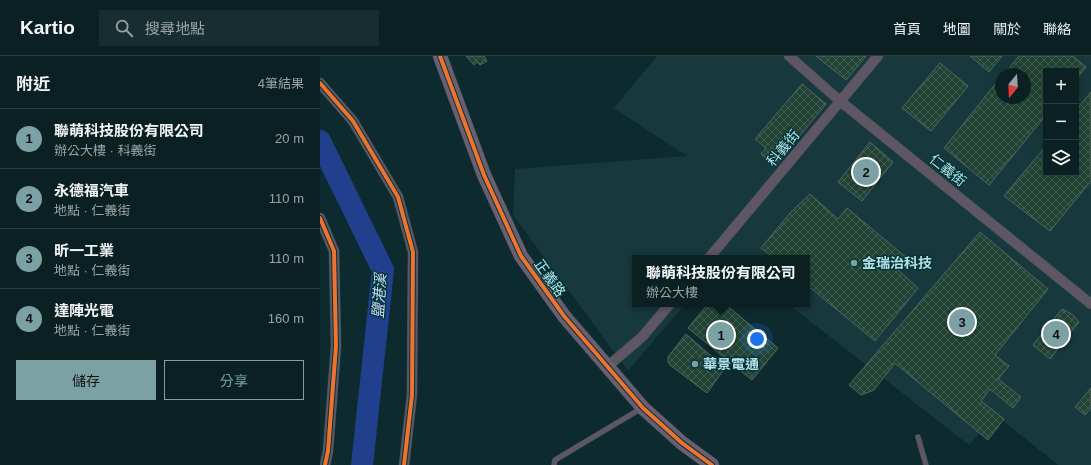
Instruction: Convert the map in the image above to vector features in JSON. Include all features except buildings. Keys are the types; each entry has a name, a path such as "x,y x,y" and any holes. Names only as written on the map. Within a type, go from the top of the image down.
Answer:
{"street":[{"name":"正義路","path":"440,56 484,175 521,256 564,316 643,408 682,443 712,465"},
{"name":"仁義街","path":"789,56 840,101 1091,304"},
{"name":"科義街","path":"712,255 878,56"},
{"path":"320,83 354,121 398,197 413,252 412,395 404,465"},
{"path":"320,218 334,251 336,346 326,465"},
{"path":"608,366 642,337 667,307"}],"lane":[{"path":"554,465 555,460 643,408"},
{"path":"918,437 926,465"}],"shaded area":[{"path":"657,56 1091,56 1091,465 1058,465 996,415 969,445 792,307 810,307 810,255 632,255 632,307 682,307 628,371 513,215 515,169 687,156 614,108"}],"waterway":[{"name":"鹽港溪","path":"320,141 383,270 362,465"}],"cycle path":[{"path":"440,56 484,175 521,256 564,316 643,408 682,443 712,465"},
{"path":"320,83 353,121 398,197 413,252 412,395 404,465"},
{"path":"320,218 334,251 336,346 328,451 325,465"}],"place":[{"name":"永德福汽車","path":"866,172"},
{"name":"金瑞治科技","path":"854,263"},
{"name":"昕一工業","path":"962,322"},
{"name":"達陣光電","path":"1056,334"},
{"name":"聯萌科技股份有限公司","path":"721,335"},
{"name":"華景電通","path":"695,364"}]}
